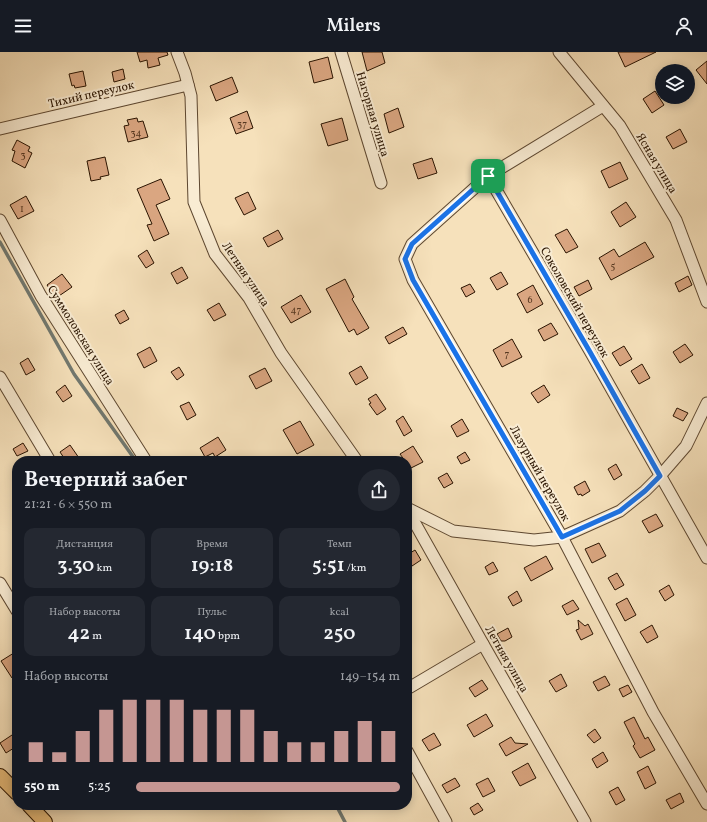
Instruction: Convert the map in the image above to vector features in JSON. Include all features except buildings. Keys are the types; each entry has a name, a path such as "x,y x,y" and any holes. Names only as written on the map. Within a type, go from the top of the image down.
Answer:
{"main road":[{"path":"0,776 12,788"},
{"path":"34,810 45,822"}],"street":[{"name":"Летняя улица","path":"177,52 191,96 194,202 215,254 249,298 281,353 353,456"},
{"name":"Нагорная улица","path":"341,52 381,184"},
{"name":"Ясная улица","path":"559,52 620,126 676,220 707,302"},
{"name":"Тихий переулок","path":"0,129 188,85"},
{"path":"488,176 603,106"},
{"name":"Соколовский переулок","path":"488,176 707,558"},
{"name":"Лазурный переулок","path":"488,176 412,244 405,259 413,280 562,537 653,712 707,804"},
{"name":"Суммоловская улица","path":"0,220 41,296 143,456"},
{"path":"0,377 47,456"},
{"path":"412,511 453,531 534,540 562,537 620,511 645,491 686,446 707,403"},
{"name":"Летняя улица","path":"412,516 585,822"},
{"path":"0,583 12,603"},
{"path":"412,686 483,644"},
{"path":"412,761 446,822"}],"waterway":[{"path":"0,242 74,374 132,456"},
{"path":"339,810 345,822"}],"route":[{"path":"488,176 660,476 645,491 620,511 562,537 413,280 405,259 412,244 488,176"}]}
